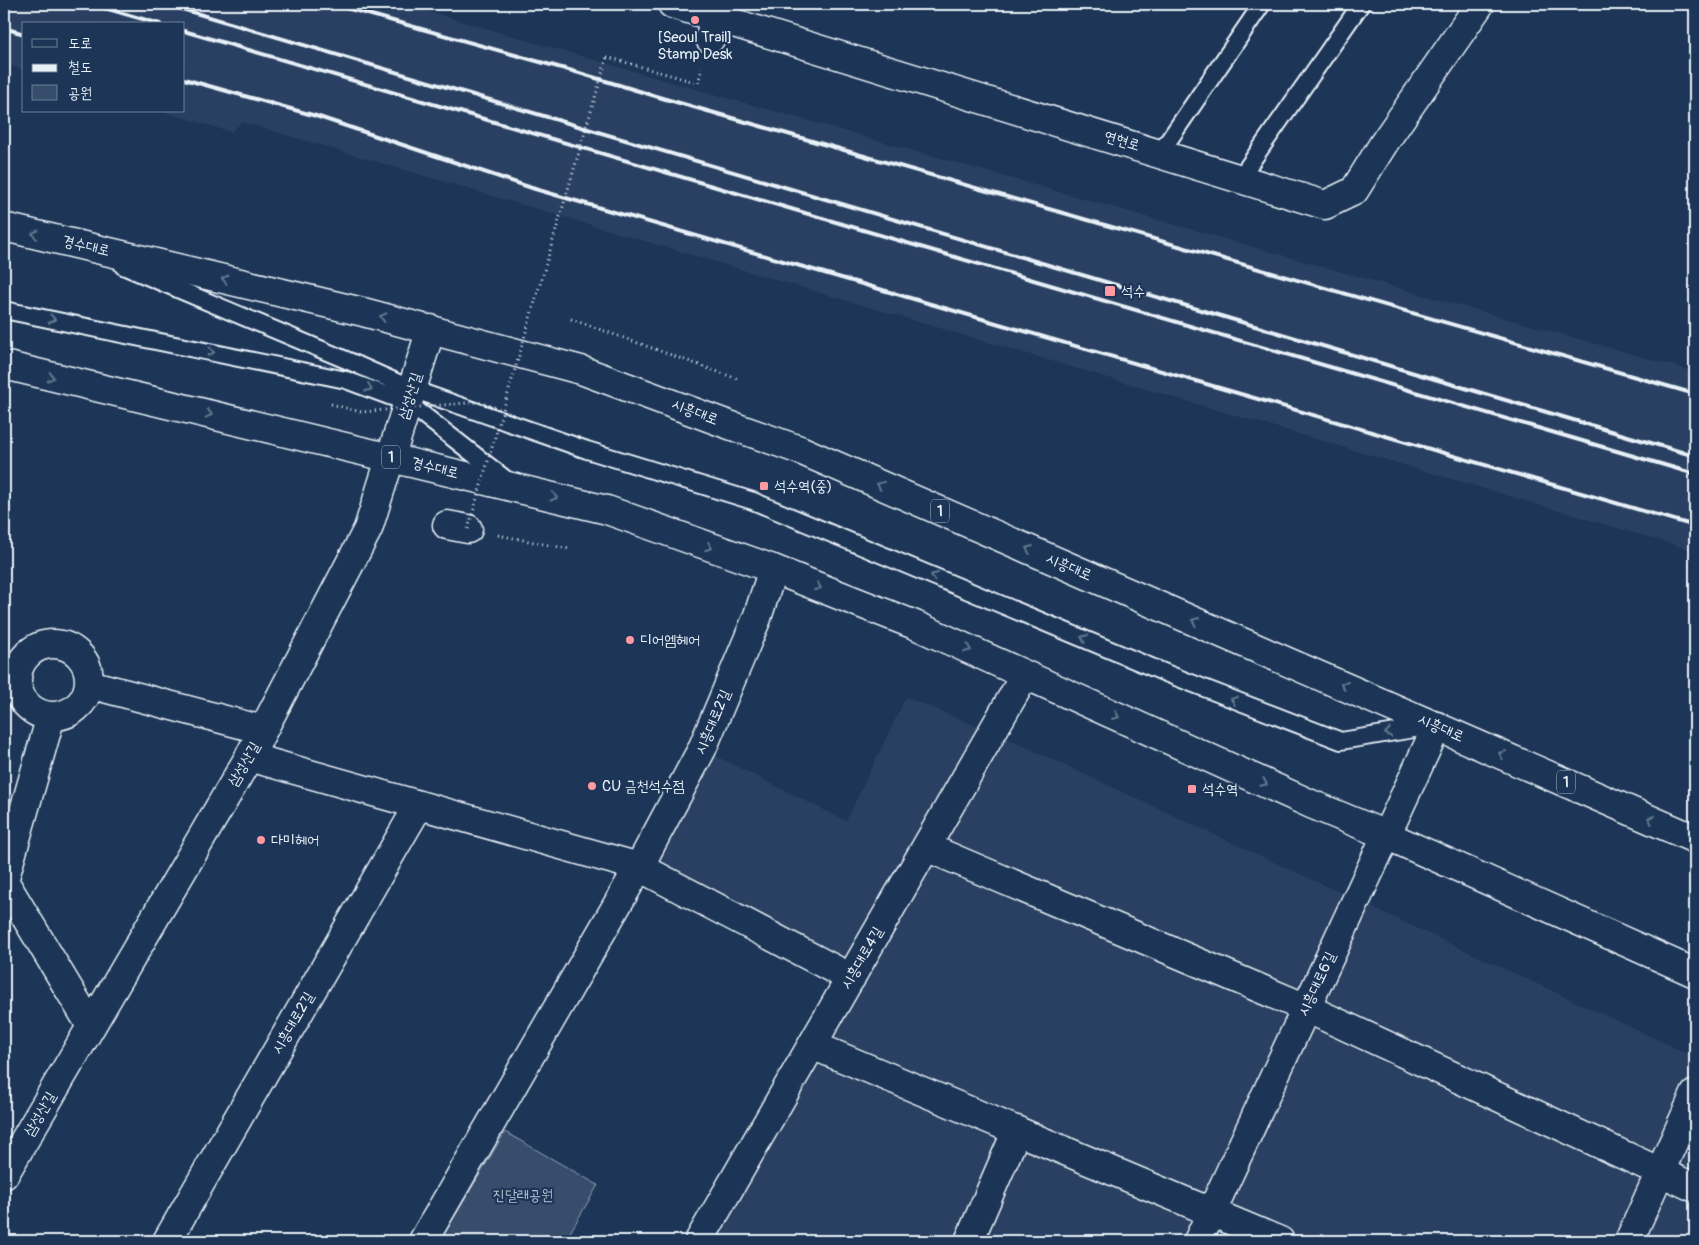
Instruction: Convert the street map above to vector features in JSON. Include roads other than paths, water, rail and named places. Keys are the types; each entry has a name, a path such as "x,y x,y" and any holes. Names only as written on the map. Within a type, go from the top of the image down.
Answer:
{"street":[{"name":"연현로","path":"672,4 712,28 1160,153 1324,205 1354,191 1384,143 1480,4"},
{"name":"경수대로","path":"4,228 431,329"},
{"name":"삼성산길","path":"4,1175 249,757 368,528 431,329"},
{"name":"시흥대로","path":"431,329 581,370 800,450 1695,839"},
{"name":"경수대로","path":"4,365 607,510 772,569"},
{"name":"1","path":"772,569 915,625 1311,804 1386,835 1695,973"},
{"name":"시흥대로2길","path":"423,1241 639,867 702,749 757,618 772,569"},
{"path":"55,644 66,646 76,652 84,661 88,672 89,684 86,695 80,704 72,710 62,715 40,714 23,700 11,668 32,650 43,645 55,644"},
{"name":"시흥대로4길","path":"699,1241 1025,675"},
{"path":"89,684 263,730"},
{"path":"51,716 4,881 91,1026"},
{"name":"시흥대로6길","path":"1198,1241 1437,726"},
{"path":"249,757 639,867 851,978"},
{"name":"시흥대로2길","path":"167,1241 419,805"},
{"path":"926,848 1306,1008 1695,1188"},
{"path":"812,1045 1280,1241"},
{"path":"1629,1241 1695,1094"},
{"path":"969,1241 1017,1130"}],"lane":[{"path":"1160,153 1262,4"},
{"path":"1240,178 1361,4"},
{"path":"65,241 351,362 410,396 517,488"},
{"path":"4,310 346,380 410,396 753,501 1168,674 1341,741 1437,726"}],"railway":[{"path":"91,4 153,22"},
{"path":"165,4 1695,456"},
{"path":"332,4 576,72 1695,394"},
{"path":"4,28 22,33"},
{"path":"185,31 1695,474"},
{"path":"185,79 316,116 535,189 1695,526"}],"place":[{"name":"[Seoul Trail] Stamp Desk","path":"695,20"},
{"name":"석수","path":"1110,291"},
{"name":"석수역(중)","path":"764,486"},
{"name":"디어엠헤어","path":"630,640"},
{"name":"CU 금천석수점","path":"592,786"},
{"name":"석수역","path":"1192,789"},
{"name":"다미헤어","path":"261,840"}],"park label":[{"name":"진달래공원","path":"523,1195"}]}
